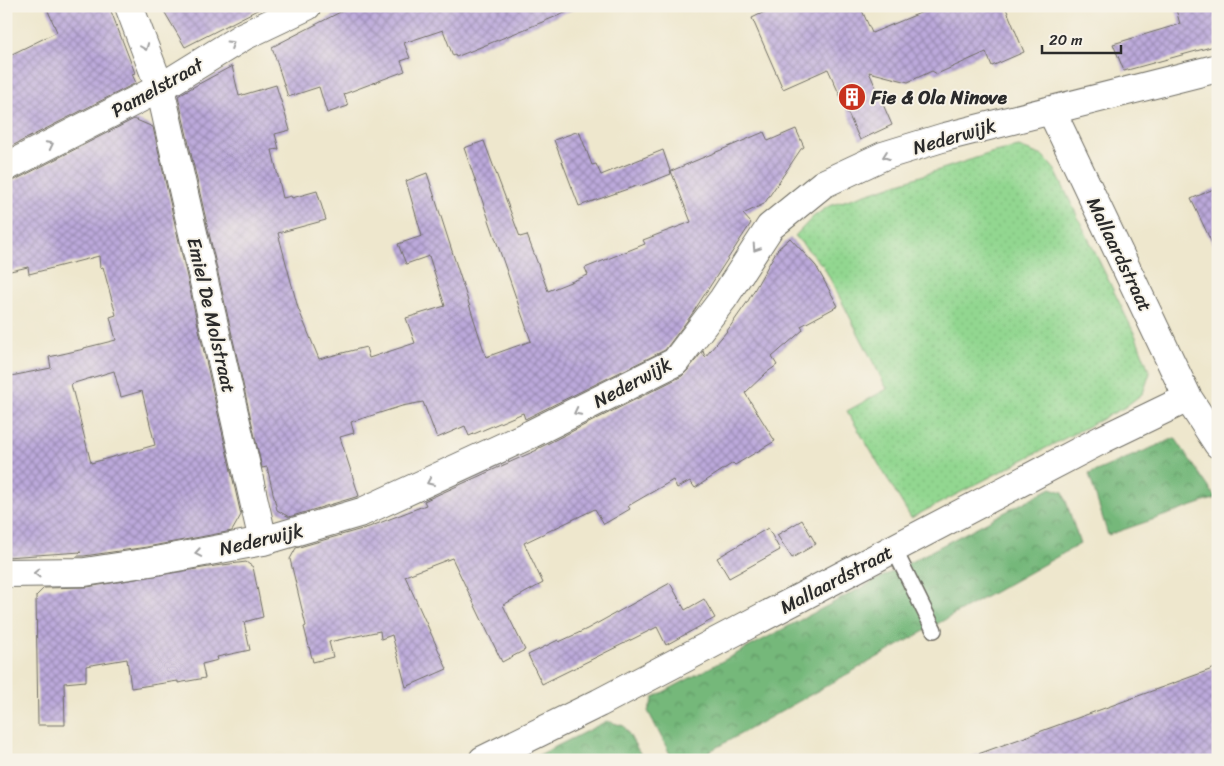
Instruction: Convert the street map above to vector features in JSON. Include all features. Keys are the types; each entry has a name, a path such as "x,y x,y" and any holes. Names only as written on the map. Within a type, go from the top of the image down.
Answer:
{"street":[{"name":"Emiel De Molstraat","path":"129,6 160,88 263,541"},
{"name":"Pamelstraat","path":"6,167 160,88 244,36 307,6"},
{"name":"Nederwijk","path":"6,573 84,572 263,541 362,512 546,427 675,362 723,299 770,227 823,184 884,156 945,137 1218,68"},
{"name":"Mallaardstraat","path":"1051,110 1188,398 1218,444"},
{"name":"Mallaardstraat","path":"483,760 600,703 1103,439 1188,398"}],"lane":[{"path":"894,549 934,630"}],"green space":[{"path":"1019,147 1043,156 1055,170 1136,337 1150,373 1143,393 1125,407 911,518 847,411 887,389 824,267 795,236 813,217 829,206 994,152"},
{"path":"1175,438 1216,498 1108,535 1089,474"},
{"path":"1051,488 1063,492 1080,544 694,760 673,760 648,711 654,697"},
{"path":"607,721 624,726 644,760 536,760 537,756"}],"building":[{"path":"46,6 109,6 135,73 132,74 136,83 6,149 6,57 57,32"},
{"path":"161,6 265,6 185,47"},
{"path":"352,6 577,6 577,8 456,57 455,55 453,56 443,30 404,43 410,58 401,61 405,71 344,94 348,106 327,113 319,87 288,97 272,47"},
{"path":"777,6 860,6 872,33 937,6 1005,6 1024,52 992,66 986,52 937,74 932,71 908,82 869,72 892,125 860,140 828,69 783,89 752,18"},
{"path":"1175,6 1218,6 1218,45 1124,71 1113,44 1180,24"},
{"path":"232,66 239,96 276,85 290,130 275,134 279,149 272,150 283,198 291,196 292,198 317,191 326,220 278,233 298,308 319,359 366,347 369,358 415,343 406,318 445,306 429,256 406,264 398,244 422,236 406,181 427,173 486,357 531,341 464,148 484,141 520,237 527,235 548,291 588,275 585,268 645,244 643,240 691,222 671,171 764,132 768,141 796,129 804,147 764,204 743,214 751,223 690,317 665,350 525,419 523,413 469,436 465,426 437,438 423,402 402,406 351,422 354,433 340,437 359,496 289,517 277,510 267,467 262,468 178,96"},
{"path":"134,119 153,127 241,515 232,531 147,547 84,556 77,556 81,552 6,557 6,377 51,368 49,357 116,340 110,317 116,315 103,267 100,268 99,256 29,274 28,267 6,272 6,182 13,181","holes":["114,371 121,397 142,391 155,445 91,463 71,384"]},
{"path":"579,131 592,165 596,164 601,175 663,150 671,174 579,206 554,140"},
{"path":"1218,187 1218,256 1191,199"},
{"path":"790,238 816,266 838,306 801,326 803,330 772,357 777,365 745,393 775,441 735,465 733,463 695,488 690,481 677,488 673,480 628,506 630,509 604,524 595,509 524,543 543,583 503,605 525,650 502,662 452,558 405,576 447,669 406,687 392,635 381,639 380,631 329,642 333,657 313,662 290,559 296,548 369,527 426,505 424,501 537,450 682,376 703,351 705,357 727,331 748,301 777,250"},
{"path":"802,520 816,544 792,558 777,535"},
{"path":"768,528 780,550 729,578 717,558"},
{"path":"246,562 253,567 263,617 244,622 250,650 217,657 218,660 202,664 205,678 131,688 127,659 86,666 86,681 64,683 65,725 38,725 36,596 44,588 87,587"},
{"path":"670,583 685,610 704,599 715,618 666,645 657,627 542,684 528,655 558,640 559,642 587,629"},
{"path":"1218,667 1218,760 971,760 970,757"}],"place":[{"name":"Fie & Ola Ninove","path":"852,97"}]}
